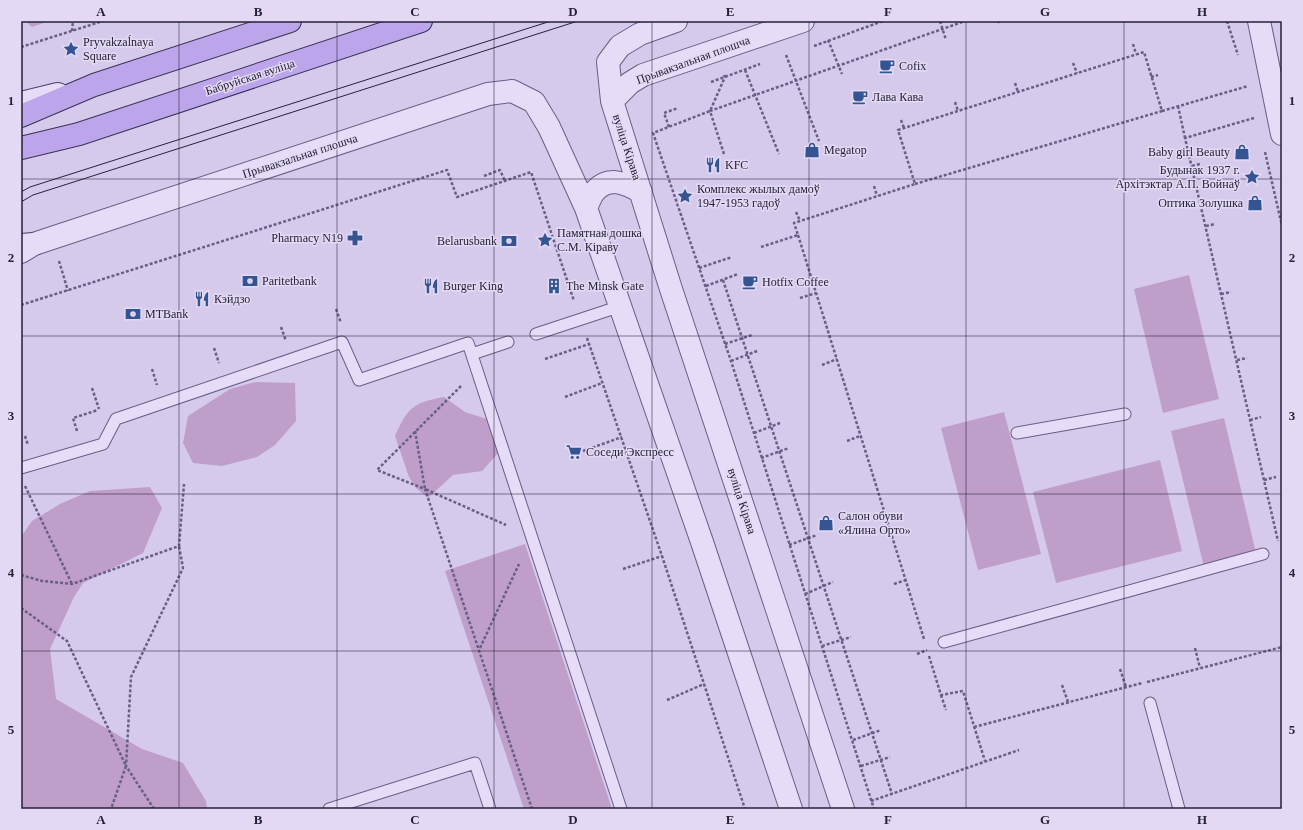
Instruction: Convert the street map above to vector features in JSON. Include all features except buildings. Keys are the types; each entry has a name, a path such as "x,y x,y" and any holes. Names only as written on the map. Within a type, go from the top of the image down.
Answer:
{"main road":[{"path":"21,116 94,84 290,21"},
{"name":"Бабруйская вуліца","path":"79,134 421,21"},
{"path":"21,148 79,134"},
{"path":"21,165 42,151 79,134"}],"street":[{"path":"612,101 608,62 620,46 640,34 676,21"},
{"name":"Прывакзальная плошча","path":"612,101 630,83 643,75 803,21"},
{"path":"1258,21 1282,134"},
{"path":"21,103 94,84"},
{"name":"Прывакзальная плошча","path":"25,247 488,94 512,91 534,102 557,145 586,208"},
{"name":"вуліца Кірава","path":"612,101 670,286 843,809"},
{"name":"вуліца Кірава","path":"586,208 595,190 609,182 626,183 641,192"},
{"path":"586,208 705,549 791,809"}],"lane":[{"path":"536,334 621,306"},
{"path":"21,468 103,444 116,419 342,342 359,380 468,343 621,809"},
{"path":"472,354 508,342"},
{"path":"1018,433 1125,414"},
{"path":"944,642 1263,554"},
{"path":"1150,704 1179,809"},
{"path":"329,809 474,762 490,809"}],"path":[{"path":"72,31 73,21"},
{"path":"21,47 103,21"},
{"path":"940,21 946,40"},
{"path":"874,809 731,362 653,133 710,111 965,21"},
{"path":"828,40 842,74"},
{"path":"1133,44 1136,54"},
{"path":"915,184 898,130 1136,54 1144,52 1162,111"},
{"path":"786,55 819,141"},
{"path":"1073,64 1077,73"},
{"path":"745,70 779,154"},
{"path":"1151,77 1158,75"},
{"path":"724,154 710,111 725,77"},
{"path":"1015,83 1018,92"},
{"path":"946,710 794,223 915,184 1248,86"},
{"path":"955,102 958,111"},
{"path":"1178,106 1279,544"},
{"path":"669,127 664,113 678,108"},
{"path":"1185,138 1257,118"},
{"path":"901,120 904,128"},
{"path":"1192,166 1200,164"},
{"path":"21,305 447,170 457,197 531,172 580,320 622,437 662,556 744,809"},
{"path":"484,176 500,170 505,181"},
{"path":"874,186 877,196"},
{"path":"796,212 800,221"},
{"path":"1206,226 1215,224"},
{"path":"761,247 798,235"},
{"path":"699,268 732,257"},
{"path":"706,286 738,274"},
{"path":"723,280 892,794"},
{"path":"1221,294 1231,292"},
{"path":"800,298 816,293"},
{"path":"281,327 286,342"},
{"path":"725,344 752,335"},
{"path":"545,359 589,344"},
{"path":"214,348 220,365"},
{"path":"731,362 757,351"},
{"path":"1237,360 1247,358"},
{"path":"822,365 836,359"},
{"path":"152,369 159,391"},
{"path":"477,369 377,470 425,489 532,536 479,649"},
{"path":"565,396 602,383"},
{"path":"92,388 99,410"},
{"path":"1250,420 1261,417"},
{"path":"754,433 780,423"},
{"path":"415,431 425,489 532,809"},
{"path":"25,436 30,450"},
{"path":"847,441 860,436"},
{"path":"583,451 622,437"},
{"path":"761,458 789,448"},
{"path":"1264,480 1276,477"},
{"path":"24,484 72,584"},
{"path":"111,809 126,766 131,677 183,568 179,546 184,484"},
{"path":"873,519 885,515"},
{"path":"789,545 817,535"},
{"path":"21,575 42,581 72,584 179,546"},
{"path":"623,569 662,556"},
{"path":"894,584 906,580"},
{"path":"805,594 833,582"},
{"path":"21,608 67,641 126,766 154,809"},
{"path":"822,646 851,637"},
{"path":"974,727 1282,647"},
{"path":"1195,648 1200,668"},
{"path":"917,654 927,650"},
{"path":"1120,669 1126,687"},
{"path":"667,700 704,684"},
{"path":"1062,685 1068,702"},
{"path":"941,695 963,691 985,761"},
{"path":"853,740 881,730"},
{"path":"871,800 1019,750"},
{"path":"861,766 890,757"}],"shaded area":[{"path":"25,21 49,21 32,27"},
{"path":"1189,275 1219,399 1163,413 1134,289"},
{"path":"255,382 295,383 296,421 275,445 257,457 222,466 193,463 183,443 188,416 230,389"},
{"path":"444,397 465,412 487,419 496,430 500,451 482,471 453,475 428,498 416,488 409,477 395,436 408,412 418,404"},
{"path":"1004,412 1041,554 978,570 941,428"},
{"path":"1224,418 1256,553 1204,567 1171,431"},
{"path":"1160,460 1182,551 1056,583 1033,492"},
{"path":"150,487 162,508 143,553 83,583 74,597 50,649 56,699 142,749 183,763 206,801 207,809 21,809 21,537 32,521 60,504 90,491"},
{"path":"525,544 612,809 524,809 445,571"}],"tram line":[{"path":"21,192 30,187 551,21"},
{"path":"21,202 33,195 578,21"}],"place":[{"name":"Pryvakzaĺnaya Square","path":"71,49"},
{"name":"Cofix","path":"887,66"},
{"name":"Лава Кава","path":"860,97"},
{"name":"Megatop","path":"812,150"},
{"name":"Baby girl Beauty","path":"1242,152"},
{"name":"KFC","path":"713,165"},
{"name":"Будынак 1937 г. Архітэктар А.П. Войнаў","path":"1252,177"},
{"name":"Комплекс жылых дамоў 1947-1953 гадоў","path":"685,196"},
{"name":"Оптика Золушка","path":"1255,203"},
{"name":"Pharmacy N19","path":"355,238"},
{"name":"Памятная дошка С.М. Кіраву","path":"545,240"},
{"name":"Belarusbank","path":"509,241"},
{"name":"Paritetbank","path":"250,281"},
{"name":"Hotfix Coffee","path":"750,282"},
{"name":"Burger King","path":"431,286"},
{"name":"The Minsk Gate","path":"554,286"},
{"name":"Кэйдзо","path":"202,299"},
{"name":"MTBank","path":"133,314"},
{"name":"Соседи Экспресс","path":"574,452"},
{"name":"Салон обуви «Ялина Орто»","path":"826,523"}]}
